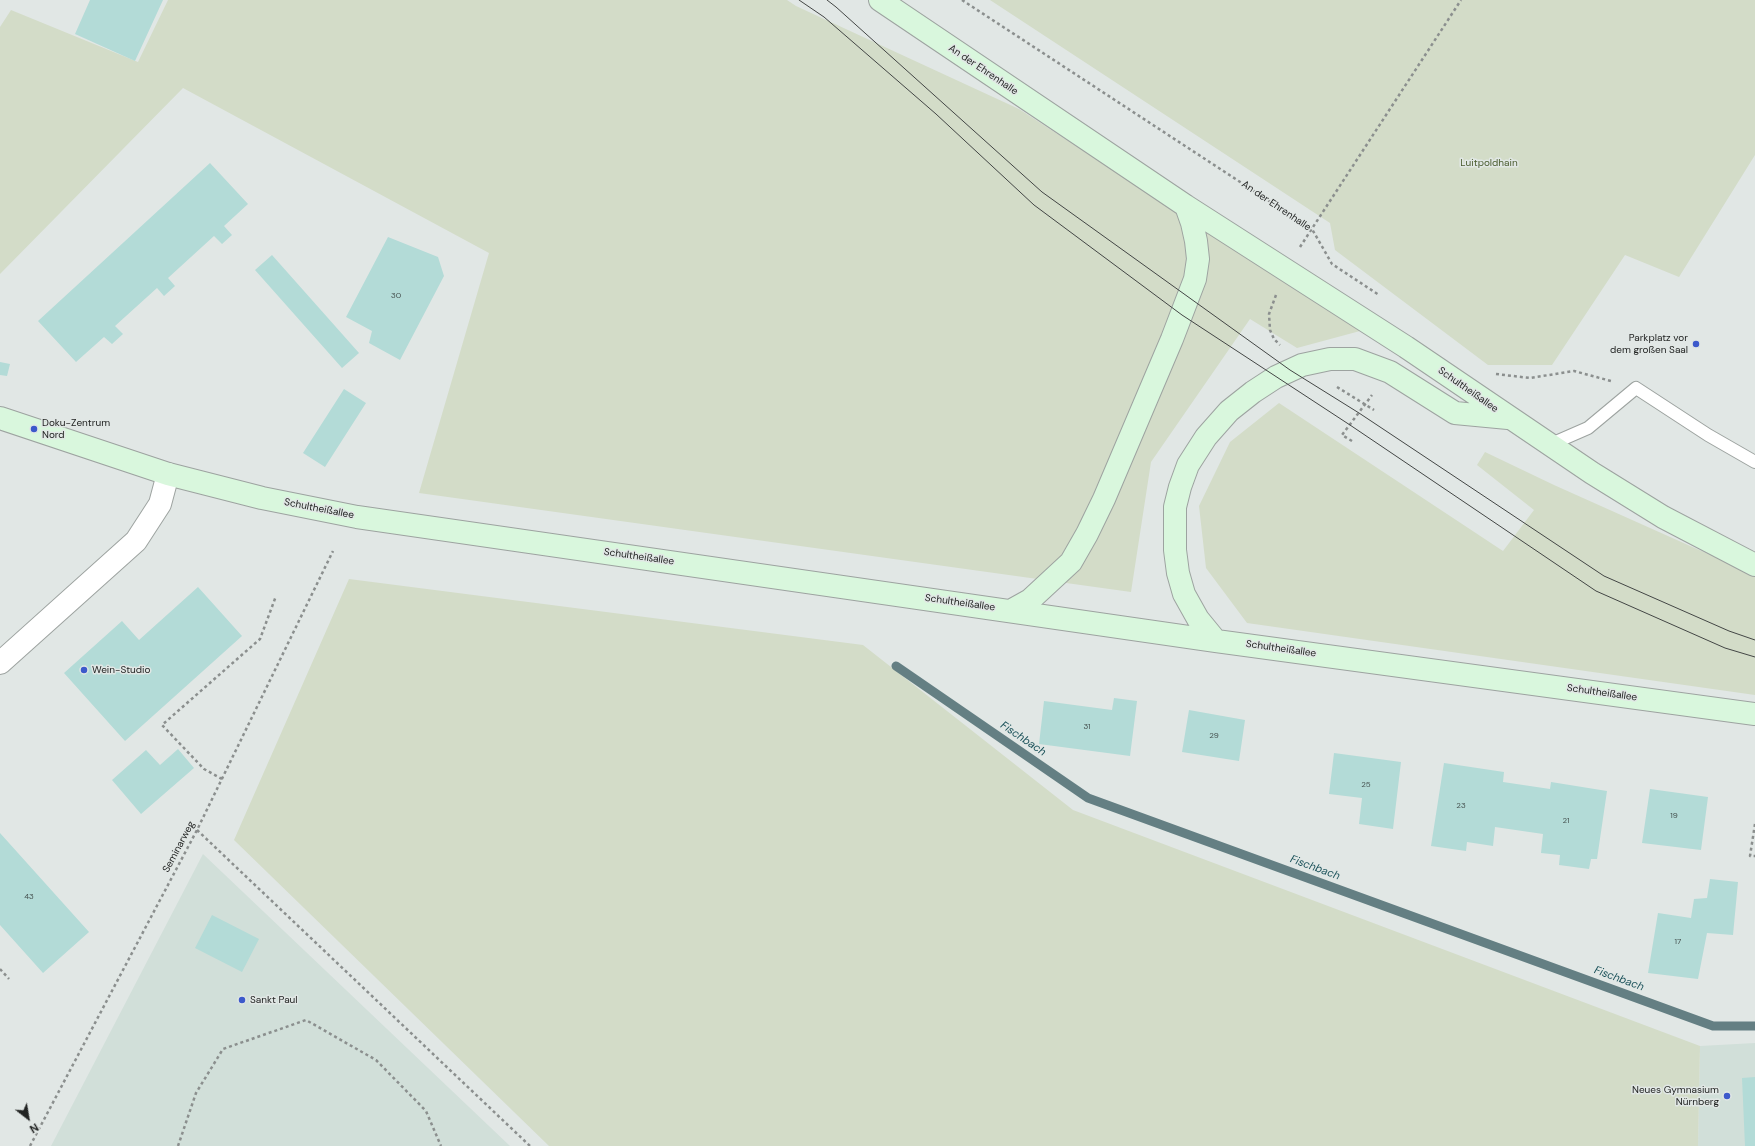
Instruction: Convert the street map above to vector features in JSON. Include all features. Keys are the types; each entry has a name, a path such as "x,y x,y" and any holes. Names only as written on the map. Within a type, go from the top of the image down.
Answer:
{"main road":[{"name":"An der Ehrenhalle","path":"880,0 1186,206"},
{"name":"Schultheißallee","path":"1186,206 1406,347 1549,445 1663,517 1755,565"},
{"path":"1012,610 1030,600 1071,562 1104,499 1172,339 1195,279 1198,259 1196,241 1186,206"},
{"path":"1216,641 1190,607 1184,594 1178,573 1174,530 1175,507 1188,465 1206,437 1229,411 1253,392 1276,377 1302,365 1330,359 1355,359 1390,372 1455,413 1509,418"},
{"name":"Schultheißallee","path":"0,418 168,474 255,497 357,517 1012,610 1216,641 1755,714"}],"street":[{"path":"0,663 136,541 160,504 168,474"}],"lane":[{"path":"1549,445 1588,428 1636,388 1708,435 1755,462"}],"path":[{"name":"An der Ehrenhalle","path":"962,0 1312,229 1332,264 1384,299"},
{"path":"1374,410 1302,365 1274,339 1270,330 1269,314 1286,269 1461,0"},
{"path":"1491,370 1497,375 1530,378 1574,371 1636,388"},
{"name":"Seminarweg","path":"30,1146 197,830 333,551"},
{"path":"222,779 204,769 162,725 260,639 276,596"},
{"path":"1755,824 1750,856 1755,856"},
{"path":"197,830 530,1146"},
{"path":"0,969 9,979"},
{"path":"178,1146 196,1093 223,1050 306,1020 376,1060 426,1111 441,1146"}],"shaded area":[{"name":"Sankt Paul","path":"203,854 510,1146 51,1146"},
{"name":"Neues Gymnasium Nürnberg","path":"1755,1043 1755,1146 1698,1146 1700,1046"}],"green space":[{"path":"168,0 787,0 796,6 1019,109 1360,331 1297,348 1250,319 1151,462 1131,592 419,493 489,253 183,88 0,274 0,27 11,10 138,62"},
{"name":"Luitpoldhain","path":"990,0 1755,0 1755,155 1679,277 1625,255 1552,365 1488,365 1335,250 1330,223"},
{"path":"1279,403 1503,551 1534,510 1477,465 1485,452 1554,485 1755,575 1755,695 1247,623 1206,568 1199,506 1230,442"},
{"path":"349,579 863,645 1073,810 1700,1046 1698,1146 549,1146 234,840"}],"building":[{"path":"90,0 163,0 135,61 75,34"},
{"path":"210,163 248,204 224,226 232,235 222,244 214,236 168,278 175,286 164,296 157,288 115,326 123,334 112,344 104,337 76,362 38,321"},
{"path":"388,237 438,257 444,276 400,360 369,343 372,331 346,317"},
{"path":"272,255 359,353 342,368 255,270"},
{"path":"0,362 10,364 7,376 0,375"},
{"path":"344,389 366,403 325,467 303,453"},
{"path":"198,587 242,636 125,741 64,673 122,621 139,640"},
{"path":"1114,698 1137,701 1130,756 1039,744 1044,701 1112,710"},
{"path":"1189,710 1245,720 1239,761 1182,752"},
{"path":"178,749 194,768 141,814 112,780 146,750 160,765"},
{"path":"1334,753 1401,762 1393,829 1359,824 1362,798 1329,794"},
{"path":"1444,763 1504,772 1503,782 1550,789 1551,782 1607,791 1597,859 1591,859 1589,869 1559,865 1560,855 1541,853 1543,834 1495,827 1493,846 1467,842 1466,851 1431,846"},
{"path":"1650,789 1708,797 1701,850 1642,843"},
{"path":"0,833 89,932 43,973 0,925"},
{"path":"1710,879 1738,882 1733,935 1707,933 1698,979 1648,973 1658,913 1691,918 1694,899 1707,898"},
{"path":"212,915 259,939 242,972 195,948"},
{"path":"1755,1077 1755,1146 1745,1146 1742,1078"}],"waterway":[{"name":"Fischbach","path":"896,666 1088,798 1713,1026 1755,1026"}],"tram line":[{"path":"799,0 824,17 936,114 1034,205 1182,315 1350,425 1596,591 1725,648 1755,657"},
{"path":"827,0 1042,192 1290,370 1359,413 1604,576 1729,631 1755,640"}],"place":[{"name":"Parkplatz vor dem großen Saal","path":"1696,344"},
{"name":"Doku-Zentrum Nord","path":"34,429"},
{"name":"Wein-Studio","path":"84,670"},
{"name":"Sankt Paul","path":"242,1000"},
{"name":"Neues Gymnasium Nürnberg","path":"1727,1096"}]}
